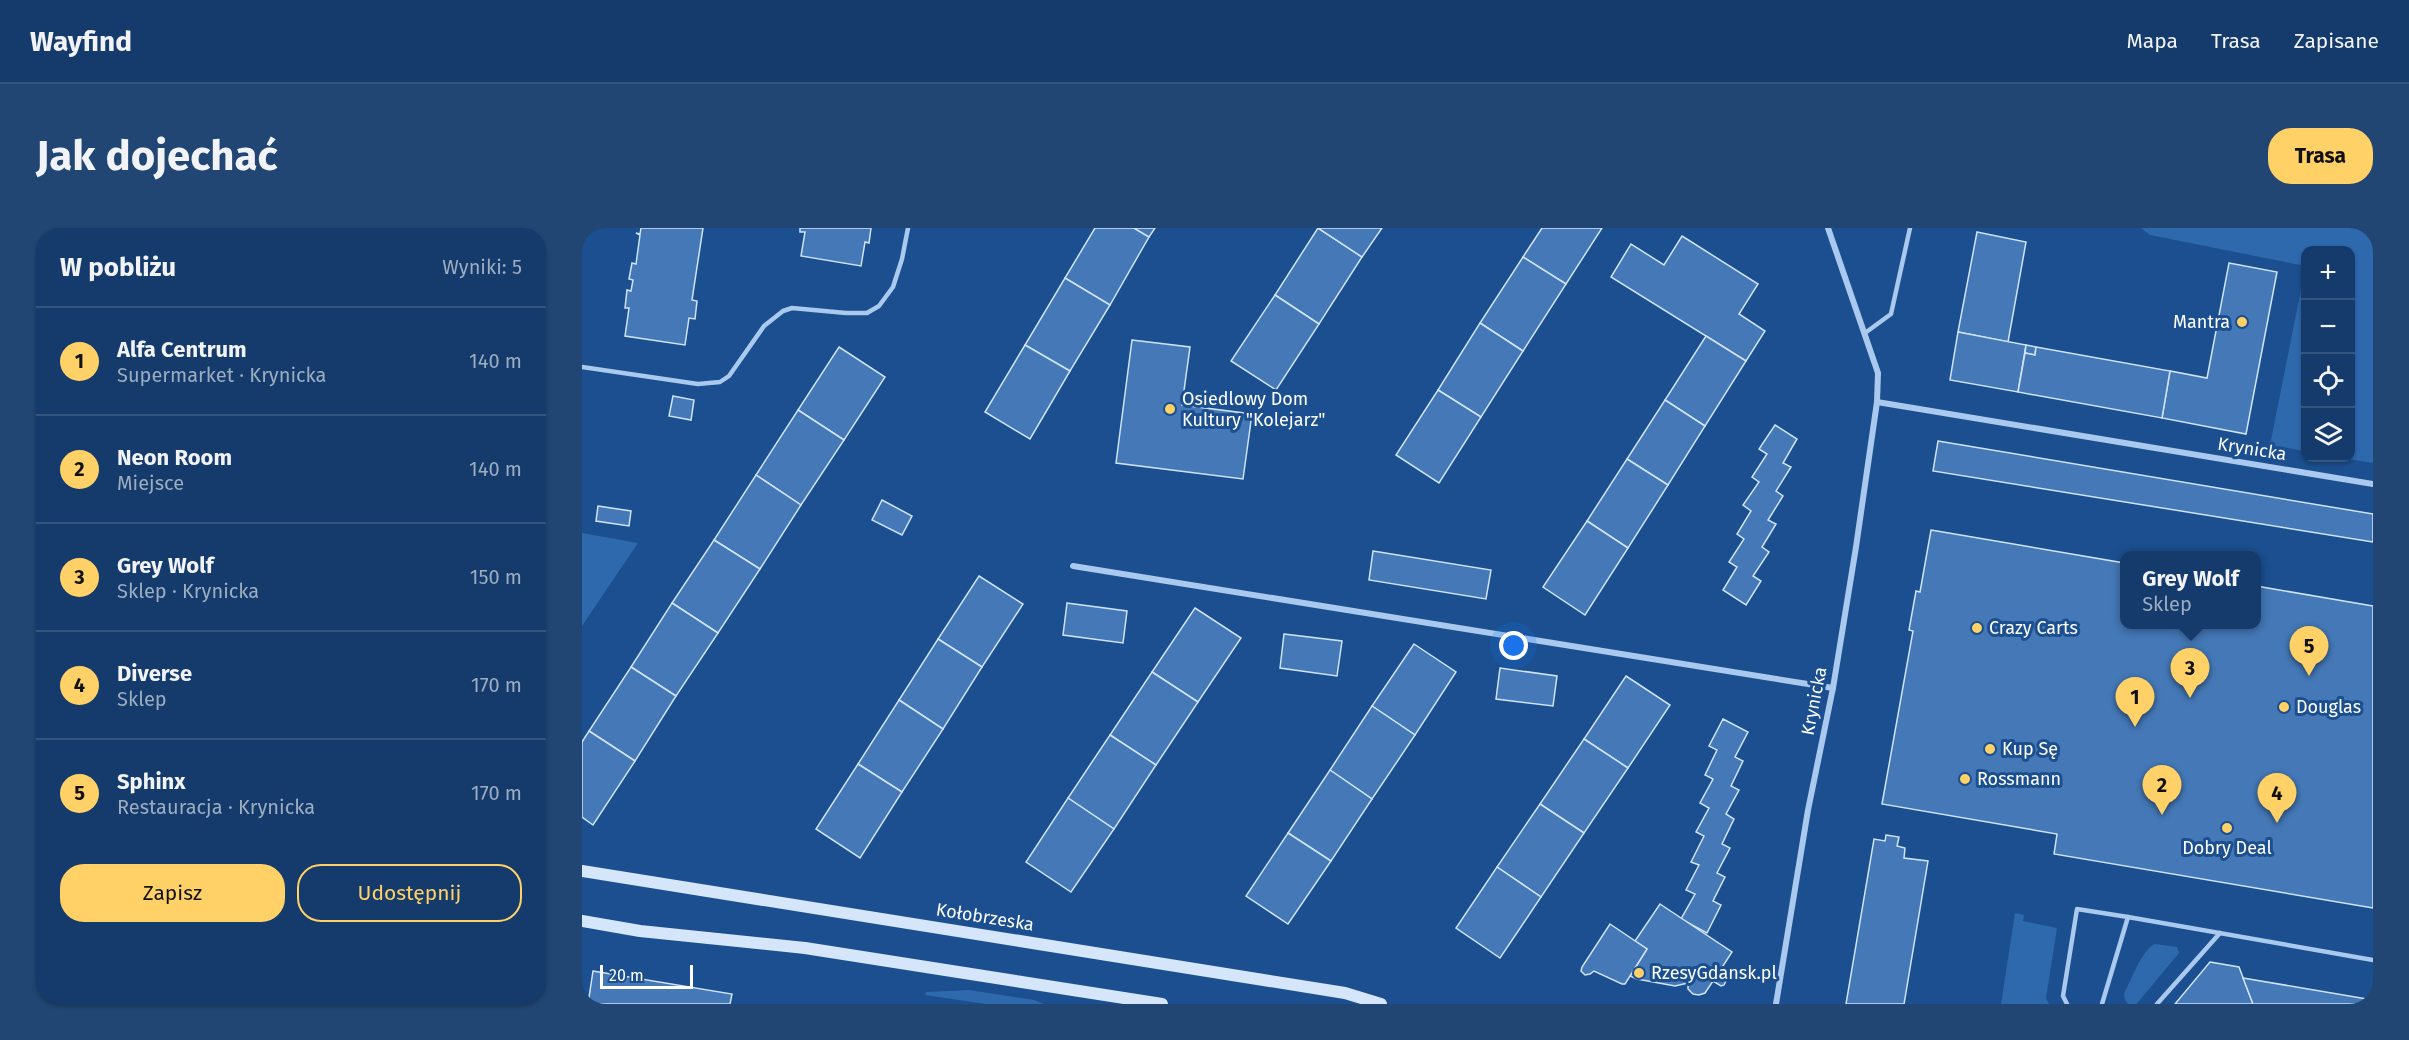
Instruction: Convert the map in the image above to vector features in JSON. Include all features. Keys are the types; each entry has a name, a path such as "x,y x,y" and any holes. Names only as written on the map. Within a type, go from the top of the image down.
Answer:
{"main road":[{"name":"Kołobrzeska","path":"582,871 1345,993 1382,1004"},
{"path":"582,921 640,931 805,948 1162,1004"}],"street":[{"name":"Krynicka","path":"1776,1004 1808,810 1833,688 1877,402 1878,373 1828,228"},
{"name":"Krynicka","path":"1877,402 2373,484"},
{"path":"1073,566 1833,688"}],"lane":[{"path":"582,367 698,384 720,382 729,376 764,326 783,311 792,308 846,313 867,312 879,306 893,287 902,259 908,228"},
{"path":"1865,333 1891,314 1910,228"},
{"path":"2067,1004 2063,996 2077,909 2373,960"},
{"path":"2102,1004 2128,917"},
{"path":"2157,1004 2220,933"}],"shaded area":[{"path":"2141,228 2373,228 2373,463 2355,460 2355,246 2301,246 2301,265 2150,235"},
{"path":"2301,289 2301,450 2270,445"},
{"path":"582,533 638,543 582,626"},
{"path":"2015,913 2024,915 2023,921 2057,928 2046,998 2049,1004 2001,1004"},
{"path":"2155,944 2177,947 2179,953 2136,1004 2128,1004 2124,994 2133,974 2146,952"},
{"path":"969,990 1034,1000 1044,1004 986,1004 925,995 926,992"}],"building":[{"path":"641,228 703,228 692,300 697,301 695,319 689,318 685,345 625,336 629,308 625,308 627,290 631,291 633,280 629,279 632,263 636,264 640,235 636,233 640,234"},
{"path":"800,228 871,228 869,243 865,242 861,266 801,256 805,232 800,232"},
{"path":"1095,228 1134,228 1149,237 1110,305 1065,278"},
{"path":"1134,228 1155,228 1149,237"},
{"path":"1318,228 1362,257 1319,324 1275,295"},
{"path":"1318,228 1382,228 1362,257"},
{"path":"1542,228 1602,228 1566,284 1523,257"},
{"path":"1977,232 2026,242 2008,342 1958,332"},
{"path":"1682,236 1758,284 1739,314 1765,331 1746,361 1611,277 1631,244 1664,265"},
{"path":"1523,257 1566,284 1523,351 1480,323"},
{"name":"Mantra","path":"2229,263 2277,272 2246,434 2162,418 2170,371 2207,378"},
{"path":"1065,278 1110,305 1070,371 1025,345"},
{"path":"1275,295 1319,324 1276,390 1231,361"},
{"path":"1480,323 1523,351 1481,417 1438,390"},
{"path":"1958,332 2026,345 2018,392 1950,380"},
{"path":"1706,336 1746,361 1705,426 1665,400"},
{"name":"Osiedlowy Dom Kultury \"Kolejarz\"","path":"1132,340 1190,347 1182,405 1252,414 1243,479 1116,463"},
{"path":"1025,345 1070,371 1030,439 985,412"},
{"path":"2026,345 2036,347 2035,355 2025,353"},
{"path":"839,347 885,377 844,440 798,410"},
{"path":"2036,347 2170,371 2162,418 2018,392 2025,353 2035,355"},
{"path":"1438,390 1481,417 1439,483 1396,455"},
{"path":"673,396 694,400 691,420 669,416"},
{"path":"1665,400 1705,426 1668,485 1627,459"},
{"path":"798,410 844,440 801,505 756,475"},
{"path":"1775,425 1797,439 1783,463 1791,467 1776,491 1783,496 1768,520 1776,524 1762,547 1769,552 1753,576 1761,581 1746,605 1723,590 1737,567 1729,562 1744,539 1737,534 1751,511 1743,505 1759,482 1752,477 1767,454 1759,449"},
{"path":"1938,441 2373,514 2373,542 1933,471"},
{"path":"1627,459 1668,485 1628,548 1587,521"},
{"path":"756,475 801,505 760,569 714,540"},
{"path":"882,500 912,516 902,535 872,520"},
{"path":"598,506 631,511 629,526 596,521"},
{"path":"1587,521 1628,548 1585,615 1543,587"},
{"path":"1931,530 2120,562 2120,629 2261,629 2261,587 2373,606 2373,908 2054,854 2057,834 1882,804 1913,631 1909,630 1916,591 1920,592"},
{"path":"714,540 760,569 718,633 672,603"},
{"path":"1373,551 1491,570 1486,599 1369,580"},
{"path":"979,576 1023,604 982,667 938,639"},
{"path":"672,603 718,633 676,696 631,667"},
{"path":"1067,603 1127,611 1123,643 1063,635"},
{"path":"1195,608 1241,638 1198,702 1152,672"},
{"path":"1284,634 1342,641 1337,676 1280,668"},
{"path":"938,639 982,667 943,729 899,700"},
{"path":"1414,644 1456,672 1415,735 1372,706"},
{"path":"631,667 676,696 635,761 589,731"},
{"path":"1500,668 1557,676 1553,706 1496,699"},
{"path":"1152,672 1198,702 1156,765 1110,735"},
{"path":"1626,676 1670,705 1628,768 1584,739"},
{"path":"899,700 943,729 902,792 858,764"},
{"path":"1372,706 1415,735 1372,799 1330,770"},
{"path":"1723,719 1748,732 1735,757 1743,761 1731,786 1739,790 1726,814 1734,819 1722,844 1730,848 1717,873 1725,877 1713,901 1721,905 1707,933 1681,919 1695,894 1686,890 1699,865 1691,862 1704,836 1696,832 1709,808 1700,803 1713,779 1705,775 1717,750 1709,746"},
{"path":"589,731 635,761 593,825 582,817 582,742"},
{"path":"1110,735 1156,765 1114,829 1068,798"},
{"path":"1584,739 1628,768 1584,833 1540,804"},
{"path":"858,764 902,792 860,858 816,829"},
{"path":"1330,770 1372,799 1331,861 1288,833"},
{"path":"1068,798 1114,829 1071,892 1026,862"},
{"path":"1540,804 1584,833 1541,897 1497,867"},
{"path":"1288,833 1331,861 1288,924 1246,896"},
{"path":"1886,835 1899,837 1897,846 1905,848 1904,858 1928,861 1904,1004 1846,1004 1874,839 1885,841"},
{"path":"1497,867 1541,897 1500,958 1456,928"},
{"path":"1660,904 1732,952 1719,972 1727,979 1724,985 1721,986 1713,981 1705,993 1699,995 1693,994 1688,989 1688,983 1675,986 1630,976 1647,949 1635,941"},
{"path":"1610,924 1647,949 1625,984 1594,971 1585,975 1581,971"},
{"path":"2210,962 2239,967 2253,1004 2175,1004"},
{"path":"593,971 732,994 730,1004 588,1004"},
{"path":"2243,978 2373,1000 2373,1004 2253,1004"}],"place":[{"name":"Mantra","path":"2242,322"},
{"name":"Osiedlowy Dom Kultury \"Kolejarz\"","path":"1170,409"},
{"name":"Crazy Carts","path":"1977,628"},
{"name":"Sphinx","path":"2309,676"},
{"name":"Grey Wolf","path":"2190,698"},
{"name":"Douglas","path":"2284,707"},
{"name":"Alfa Centrum","path":"2135,727"},
{"name":"Kup Sę","path":"1990,749"},
{"name":"Rossmann","path":"1965,779"},
{"name":"Neon Room","path":"2162,815"},
{"name":"Diverse","path":"2277,823"},
{"name":"Dobry Deal","path":"2227,828"},
{"name":"RzesyGdansk.pl","path":"1639,973"}]}
